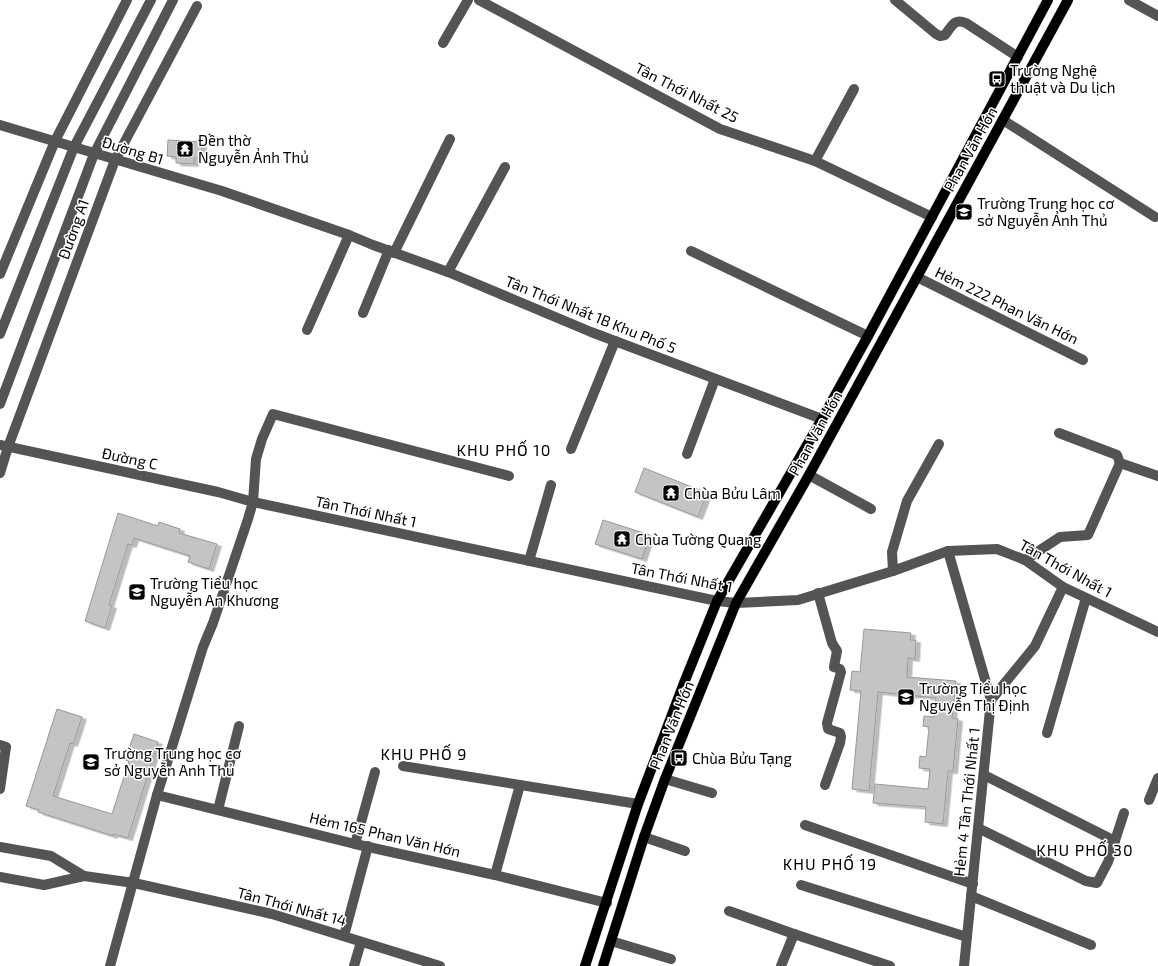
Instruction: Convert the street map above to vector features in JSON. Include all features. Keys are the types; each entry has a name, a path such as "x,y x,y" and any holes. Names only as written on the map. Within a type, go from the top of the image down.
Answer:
{"main road":[{"name":"Phan Văn Hớn","path":"585,966 638,804 717,601 868,336 1048,0"},
{"name":"Phan Văn Hớn","path":"603,966 644,837 665,779 736,603 809,475 1068,0"}],"street":[{"path":"0,274 55,141 127,0"},
{"name":"Đường A1","path":"0,334 74,147 151,0"},
{"name":"Đường A1","path":"0,404 94,154 173,0"},
{"path":"443,43 468,0"},
{"name":"Tân Thới Nhất 25","path":"479,0 720,129 815,161 932,217"},
{"path":"895,0 940,36 946,34 954,23 959,21 966,23 1018,57"},
{"path":"1130,0 1158,16"},
{"name":"Đường A1","path":"0,473 4,446 115,160 197,6"},
{"path":"815,161 854,89"},
{"path":"1002,120 1155,217"},
{"name":"Đường B1","path":"0,125 222,192 349,234"},
{"path":"363,313 392,252 450,139"},
{"path":"448,272 505,167"},
{"path":"307,330 349,234"},
{"name":"Tân Thới Nhất 1B Khu Phố 5","path":"349,234 392,252 448,272 615,341 822,419"},
{"path":"691,251 868,336"},
{"name":"Hẻm 222 Phan Văn Hớn","path":"917,277 1083,360"},
{"path":"571,449 615,341"},
{"path":"687,454 715,378"},
{"path":"110,966 157,795 203,647 214,622 253,502 256,459 262,439 273,414 509,476"},
{"path":"1025,560 1060,537 1088,535 1120,463 1117,455 1058,433"},
{"path":"893,571 892,552 907,501 939,444"},
{"name":"Đường C","path":"4,446 218,492 253,502"},
{"path":"1120,463 1158,476"},
{"path":"809,475 871,509"},
{"path":"528,561 552,485"},
{"name":"Tân Thới Nhất 1","path":"253,502 717,601 736,603 798,600 893,571 948,551 997,549 1025,560 1063,587 1158,632"},
{"name":"Hẻm 4 Tân Thới Nhất 1","path":"948,551 991,700 964,966"},
{"path":"991,700 1035,646 1063,587"},
{"path":"818,594 832,643 837,651 834,668 840,669 841,672 827,723 828,729 840,734 841,737 826,785"},
{"path":"1047,733 1086,598"},
{"path":"218,810 239,726"},
{"path":"0,745 6,747 0,789"},
{"path":"403,766 638,804"},
{"path":"355,844 375,772"},
{"path":"984,775 1115,841"},
{"path":"1149,800 1158,778"},
{"path":"665,779 712,793"},
{"path":"495,875 520,785"},
{"name":"Hẻm 165 Phan Văn Hớn","path":"157,795 355,844 607,902"},
{"path":"978,828 1086,882 1097,883 1108,862 1124,813"},
{"path":"805,825 972,884"},
{"path":"644,837 685,851"},
{"path":"344,936 368,846"},
{"path":"0,847 50,856 84,876"},
{"path":"0,877 44,885 84,876"},
{"name":"Tân Thới Nhất 14","path":"84,876 134,883 272,914 440,966"},
{"path":"801,885 967,937"},
{"path":"971,896 1091,945"},
{"path":"729,911 890,966"},
{"path":"780,966 794,934"},
{"path":"611,941 671,959"},
{"path":"354,966 361,942"}],"building":[{"name":"Đền thờ Nguyễn Ảnh Thủ","path":"168,140 202,142 202,158 194,158 194,164 176,163 176,157 167,156"},
{"name":"Chùa Bửu Lâm","path":"644,468 707,493 698,517 635,492"},
{"path":"118,513 158,526 159,522 180,529 179,533 217,544 209,569 188,562 190,556 134,538 132,545 128,544 109,605 112,606 105,628 85,621"},
{"name":"Chùa Tường Quang","path":"603,520 650,535 642,559 595,544"},
{"path":"864,629 911,633 910,640 916,640 915,659 908,658 907,677 956,681 952,718 958,719 953,771 948,771 943,824 925,822 926,807 873,803 875,784 928,789 930,769 919,768 920,756 926,757 929,727 923,726 924,716 934,717 936,698 878,692 869,791 852,789 861,691 850,690 852,671 860,672"},
{"path":"57,709 82,717 73,744 70,743 53,796 112,814 129,761 125,760 134,734 158,742 128,838 113,834 113,836 38,812 39,810 26,806"}],"place":[{"name":"Trường Nghệ thuật và Du lịch","path":"997,79"},
{"name":"Đền thờ Nguyễn Ảnh Thủ","path":"185,149"},
{"name":"Trường Trung học cơ sở Nguyễn Ảnh Thủ","path":"964,212"},
{"name":"Chùa Bửu Lâm","path":"671,493"},
{"name":"Chùa Tường Quang","path":"622,539"},
{"name":"Trường Tiểu học Nguyễn An Khương","path":"137,592"},
{"name":"Trường Tiểu học Nguyễn Thị Định","path":"906,697"},
{"name":"Chùa Bửu Tạng","path":"679,758"},
{"name":"Trường Trung học cơ sở Nguyễn Anh Thủ","path":"91,762"}],"district":[{"name":"KHU PHỐ 10","path":"504,449"},
{"name":"KHU PHỐ 9","path":"424,753"},
{"name":"KHU PHỐ 30","path":"1085,849"},
{"name":"KHU PHỐ 19","path":"830,863"}]}
